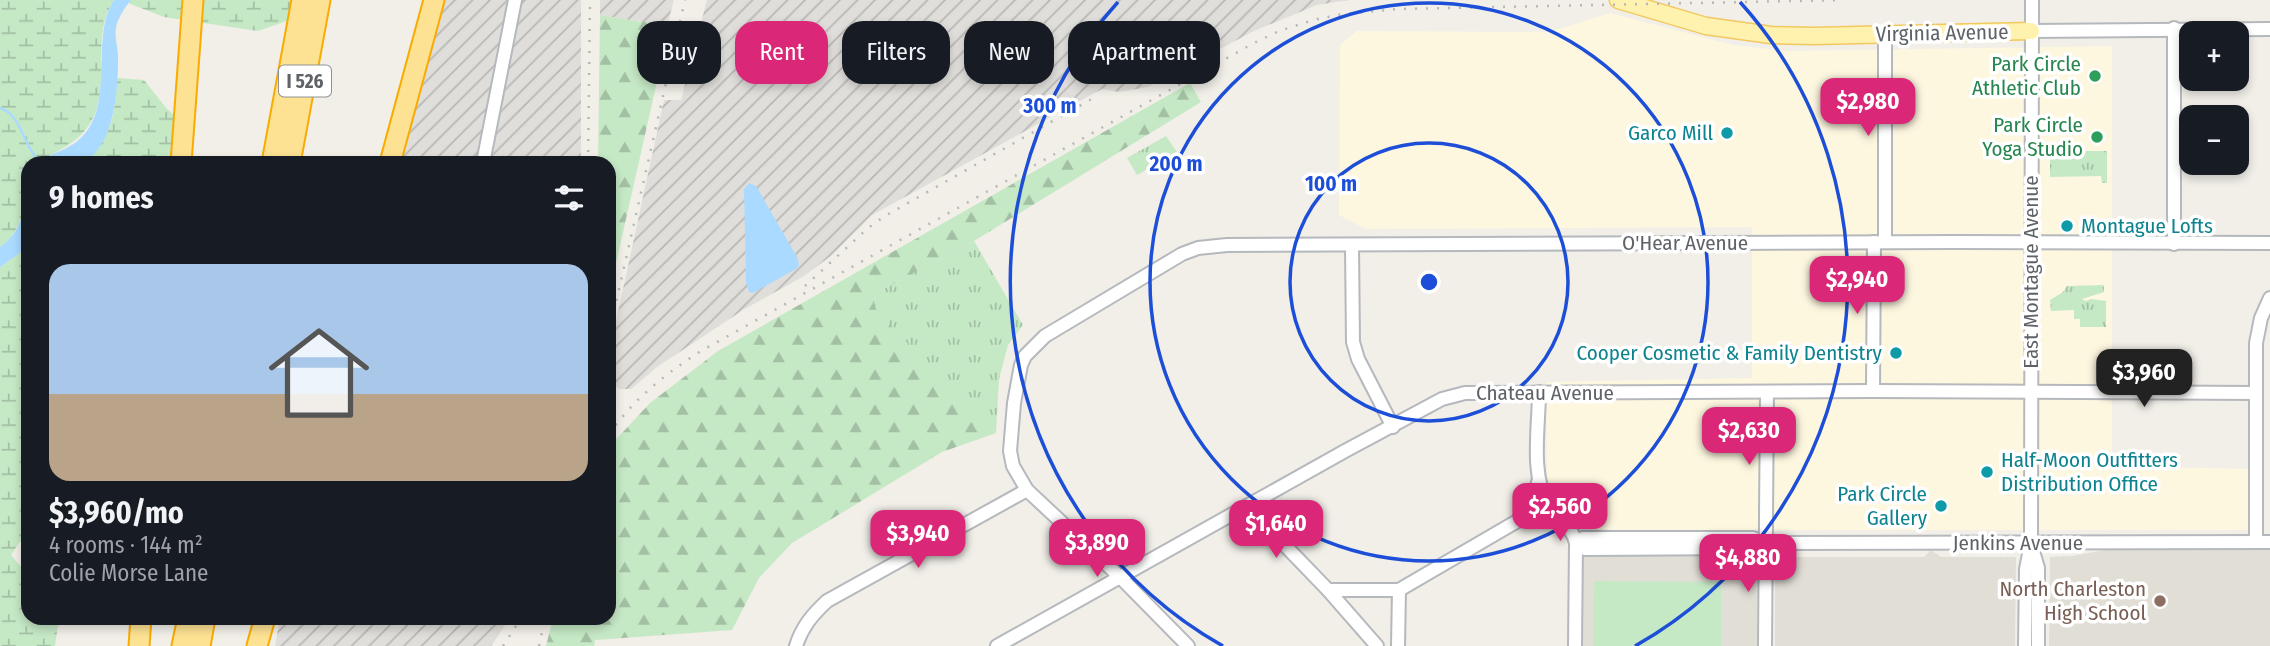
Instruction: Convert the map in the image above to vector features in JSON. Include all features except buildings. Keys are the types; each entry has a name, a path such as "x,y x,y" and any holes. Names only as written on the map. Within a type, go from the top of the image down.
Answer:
{"highway":[{"path":"182,156 193,0"},
{"name":"I 526","path":"273,156 302,0"},
{"name":"I 526","path":"291,156 320,0"},
{"path":"392,156 434,0"},
{"path":"139,646 140,625"},
{"path":"183,646 187,625"},
{"path":"200,646 204,625"},
{"path":"257,646 263,625"}],"main road":[{"name":"Virginia Avenue","path":"1618,0 1706,26 1793,36 2031,31"}],"street":[{"path":"484,156 515,0"},
{"name":"East Montague Avenue","path":"2025,646 2026,569 2031,544 2032,0"},
{"path":"2174,28 2174,244"},
{"name":"Virginia Avenue","path":"2031,31 2270,29"},
{"path":"1872,391 1885,34"},
{"name":"O'Hear Avenue","path":"1027,490 1013,466 1010,451 1014,402 1025,356 1045,336 1182,254 1198,248 1227,245 2270,243"},
{"path":"1352,246 1353,342 1358,359 1393,427"},
{"path":"2256,542 2258,332 2270,298"},
{"path":"1527,516 1538,482 1539,392"},
{"path":"1765,646 1767,392"},
{"name":"Chateau Avenue","path":"997,646 1442,399 1465,393 2256,393"},
{"path":"1538,482 1549,505 1574,533 1576,542 1574,646"},
{"path":"796,646 803,628 827,601 1027,490 1120,577 1188,646"},
{"path":"1247,506 1328,590 1377,646"},
{"path":"1328,590 1399,590 1527,516 1561,520"},
{"name":"Jenkins Avenue","path":"1576,542 1583,538 1753,538 1765,543 2270,542"},
{"name":"East Montague Avenue","path":"2031,544 2038,568 2038,646"},
{"path":"1398,646 1399,590"}],"shaded area":[{"path":"442,0 581,0 581,156 401,156"},
{"path":"600,0 674,0 668,21 637,21 600,15"},
{"path":"707,0 1349,0 1317,5 1254,31 1220,49 1220,21 1068,21 1068,84 1154,84 1119,92 1102,89 872,215 831,256 804,276 743,310 657,367 631,389 619,389 616,387 616,322 664,100 681,100 685,84 721,84 721,21 702,21"},
{"path":"1610,13 1733,45 1786,51 2112,46 2112,466 2249,469 2247,530 1620,530 1596,529 1568,516 1557,501 1547,478 1546,382 1752,378 1752,227 1366,229 1339,215 1340,45 1357,31 1550,32"},
{"path":"1576,543 1765,543 1765,646 1575,646"},
{"name":"North Charleston High School","path":"2111,549 2270,550 2270,646 2049,646 2050,557"},
{"path":"1931,550 1941,557 2016,557 2015,646 1775,646 1775,557 1924,557"},
{"path":"279,625 505,625 491,646 275,646"}],"green space":[{"path":"0,0 114,0 105,19 99,100 93,119 80,136 49,156 21,156 21,220 9,239 0,247"},
{"path":"131,0 309,0 298,17 258,31 164,17 128,3"},
{"path":"600,15 637,21 637,84 657,84 616,263 616,156 598,156"},
{"path":"117,78 144,80 167,109 184,123 178,156 89,156 105,136 115,104"},
{"path":"1188,84 1201,102 974,241 876,295 874,302 878,313 996,433 942,452 792,543 759,578 732,630 595,640 594,646 546,646 551,625 616,625 616,439 650,403 718,351"},
{"path":"1166,136 1177,152 1137,175 1127,158"},
{"path":"2074,151 2107,151 2107,183 2102,183 2101,176 2050,177 2050,154 2072,154"},
{"path":"974,241 1023,325 1008,345 999,379 996,433 877,313 874,302 878,292"},
{"path":"20,253 21,540 11,555 21,567 21,625 58,625 55,646 0,646 0,267"},
{"path":"2104,285 2104,292 2082,299 2106,301 2106,327 2080,327 2080,319 2074,319 2074,310 2051,311 2050,300 2067,286"},
{"path":"1594,581 1721,582 1721,646 1593,646"}],"water":[{"path":"114,0 131,0 116,28 117,88 107,134 92,156 50,156 75,143 88,129 96,113 107,16"},
{"path":"749,183 756,186 799,265 753,293 749,292 746,283 744,189"},
{"path":"21,220 21,252 0,267 0,247"}],"waterway":[{"path":"0,108 18,123 35,156"}],"railway":[{"path":"588,156 590,0"},
{"path":"616,302 685,0"},
{"path":"616,426 651,388 701,351 1279,31 1343,14 1398,9 1844,0"},
{"path":"805,286 868,228 885,216 1097,96"},
{"path":"503,646 516,625"},
{"path":"539,646 544,625"}],"place":[{"name":"Park Circle Athletic Club","path":"2095,76"},
{"name":"Garco Mill","path":"1727,133"},
{"name":"Park Circle Yoga Studio","path":"2097,137"},
{"name":"Montague Lofts","path":"2067,226"},
{"name":"Cooper Cosmetic & Family Dentistry","path":"1896,353"},
{"name":"Half-Moon Outfitters Distribution Office","path":"1987,472"},
{"name":"Park Circle Gallery","path":"1941,506"},
{"name":"North Charleston High School","path":"2160,601"}]}
